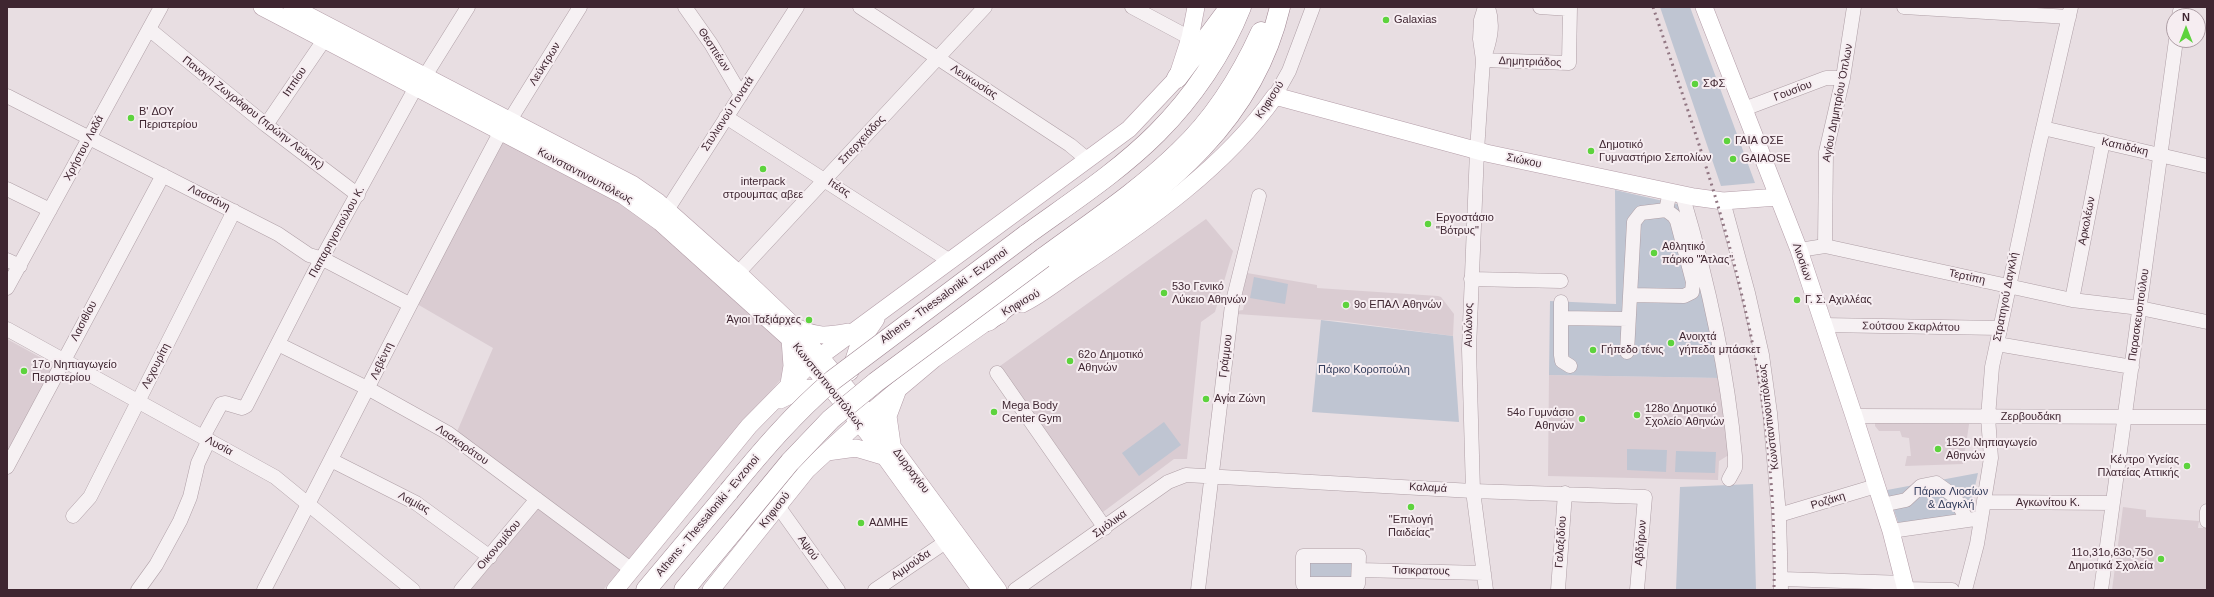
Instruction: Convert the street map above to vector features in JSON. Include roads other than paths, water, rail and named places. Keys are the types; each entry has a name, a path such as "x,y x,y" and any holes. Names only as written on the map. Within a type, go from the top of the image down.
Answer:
{"highway":[{"path":"1177,78 1230,7"},
{"name":"Athens - Thessaloniki - Evzonoi","path":"646,590 770,441 811,399 857,360 1114,170 1157,133 1195,89 1225,43 1241,7"},
{"path":"684,590 790,462 831,419 876,382 1132,192 1180,151 1199,131 1218,107 1251,55 1273,7"},
{"path":"988,321 1140,206 1176,175 1210,141 1239,103 1260,70 1270,45 1280,7"}],"main road":[{"name":"Κωνσταντινουπόλεως","path":"262,7 324,40 421,82"},
{"name":"Κωνσταντινουπόλεως","path":"292,7 421,82 505,126 624,196 663,216 738,273 815,359"},
{"path":"615,590 760,415 815,359 1130,129 1177,78 1190,38 1196,7"},
{"name":"Λιοσίων","path":"1704,7 1799,250 1891,531 1906,587"},
{"name":"Κηφισού","path":"711,590 807,470 864,419 924,368 988,321 1029,301 1120,239 1172,199 1237,143 1275,96"},
{"name":"Σιώκου","path":"1275,96 1477,151 1676,193 1723,201 1778,197"},
{"name":"Κωνσταντινουπόλεως","path":"663,216 793,333"},
{"path":"848,390 851,364 859,344 884,309"},
{"path":"789,384 792,366 793,333 823,336 852,331"},
{"path":"815,359 848,390 864,419"},
{"path":"807,470 827,429 831,409 830,389 815,359"},
{"path":"760,415 796,391 805,388 848,390 924,368"},
{"name":"Κωνσταντινουπόλεως","path":"830,389 864,419"},
{"path":"827,452 856,448 888,451 888,416 898,390"},
{"name":"Δυρραχίου","path":"864,419 998,590"},
{"name":"Δυρραχίου","path":"888,451 981,590"}],"street":[{"name":"Χρήστου Λαδά","path":"7,288 13,263 50,210 161,7"},
{"name":"Παπαρηγοπούλου Κ.","path":"138,590 156,565 180,520 190,497 206,438 221,404 225,403 242,408 246,406 358,195 421,82 468,7"},
{"name":"Λεύκτρων","path":"505,126 580,7"},
{"name":"Θεσπιέων","path":"685,7 711,44 741,95"},
{"name":"Στυλιανού Γονατά","path":"663,216 797,7"},
{"name":"Λευκωσίας","path":"860,7 1070,145 1088,160"},
{"name":"Σπερχειάδος","path":"738,273 985,7"},
{"path":"1132,7 1190,38"},
{"name":"Κηφισού","path":"1275,96 1289,71 1313,7"},
{"name":"Αυλώνος","path":"1486,7 1481,20 1480,39 1483,60 1477,151 1468,349 1473,490 1486,590"},
{"path":"1540,7 1570,8"},
{"name":"Αγίου Δημητρίου Όπλων","path":"1824,246 1826,152 1843,78 1854,7"},
{"path":"1913,7 2070,12"},
{"name":"Δημητριάδος","path":"1483,60 1569,63 1570,8"},
{"name":"Στρατηγού Δαγκλή","path":"1965,590 1977,544 1974,519 1984,502 1991,458 1988,417 1992,367 2008,285 2070,12"},
{"name":"Παναγή Ζωγράφου (πρώην Λεύκης)","path":"149,29 266,125 358,195"},
{"name":"Ιππίου","path":"266,125 324,40"},
{"name":"Παρασκευοπούλου","path":"2101,590 2175,48"},
{"name":"Γουσίου","path":"1744,109 1826,78 1843,78"},
{"name":"Λασσάνη","path":"7,96 278,234 309,255 323,259 409,304"},
{"name":"Ιτέας","path":"726,116 950,261"},
{"name":"Λεβέντη","path":"264,590 369,389 409,304 505,126"},
{"name":"Καπιδάκη","path":"2043,128 2207,166"},
{"name":"Αρκολέων","path":"2072,300 2103,142"},
{"name":"Λασιθίου","path":"7,467 163,175"},
{"path":"7,189 50,210"},
{"path":"1666,210 1676,193"},
{"path":"1676,193 1702,260 1724,366 1735,456 1735,468 1729,479"},
{"name":"Γράμμου","path":"1198,590 1232,305 1259,196"},
{"name":"Κωνσταντινουπόλεως","path":"1723,201 1748,293 1762,355 1770,413 1780,515 1782,584"},
{"path":"1627,352 1634,222 1641,212 1666,210 1678,221 1693,282 1692,292 1684,296 1631,296"},
{"name":"Λεχουρίτη","path":"73,516 90,498 234,211"},
{"name":"Τερτίπη","path":"1799,250 1824,246 2072,300 2140,308 2207,322"},
{"path":"1471,279 1561,281"},
{"path":"1561,302 1560,355 1562,361 1570,366"},
{"path":"1561,318 1628,319"},
{"name":"Σούτσου Σκαρλάτου","path":"1823,325 2000,328"},
{"name":"Λυσία","path":"7,329 62,362 206,438 275,477 413,590"},
{"name":"Λασκαράτου","path":"278,344 369,389 448,433 632,570"},
{"path":"1997,344 2132,367"},
{"path":"997,373 1105,528"},
{"name":"Ζερβουδάκη","path":"1854,416 2207,417"},
{"name":"Λαμίας","path":"331,460 416,503 490,557"},
{"name":"Σμόλικα","path":"1015,590 1177,477 1186,476 1211,478"},
{"name":"Καλαμά","path":"1211,478 1645,497"},
{"path":"1882,505 1906,500 1921,486 1936,483 1943,486 1954,496 1974,519"},
{"name":"Ροζάκη","path":"1780,515 1876,486"},
{"name":"Γαλαξιδίου","path":"1558,590 1565,493"},
{"name":"Αβδήρων","path":"1637,590 1645,497"},
{"name":"Οικονομίδου","path":"461,590 537,499"},
{"name":"Αγκωνίτου Κ.","path":"1984,502 2113,503"},
{"name":"Αψού","path":"778,506 838,590"},
{"path":"1891,531 1974,519"},
{"name":"Αμμούδα","path":"875,590 947,541"},
{"name":"Τισικρατους","path":"1358,570 1484,573"},
{"path":"1782,584 1906,587 1952,590"}],"railway":[{"path":"1653,7 1689,114 1723,223 1750,332 1763,405 1771,479 1774,590"}],"place":[{"name":"Galaxias","path":"1386,20"},
{"name":"ΣΦΣ","path":"1695,84"},
{"name":"Β' ΔΟΥ Περιστερίου","path":"131,118"},
{"name":"ΓΑΙΑ ΟΣΕ","path":"1727,141"},
{"name":"Δημοτικό Γυμναστήριο Σεπολίων","path":"1591,151"},
{"name":"GAIAOSE","path":"1733,159"},
{"name":"interpack στρουμπας αβεε","path":"763,169"},
{"name":"Εργοστάσιο \"Βότρυς\"","path":"1428,224"},
{"name":"Αθλητικό πάρκο \"Άτλας\"","path":"1654,253"},
{"name":"53ο Γενικό Λύκειο Αθηνών","path":"1164,293"},
{"name":"Γ. Σ. Αχιλλέας","path":"1797,300"},
{"name":"9ο ΕΠΑΛ Αθηνών","path":"1346,305"},
{"name":"Άγιοι Ταξιάρχες","path":"809,320"},
{"name":"Ανοιχτά γήπεδα μπάσκετ","path":"1671,343"},
{"name":"Γήπεδο τένις","path":"1593,350"},
{"name":"62ο Δημοτικό Αθηνών","path":"1070,361"},
{"name":"17ο Νηπιαγωγείο Περιστερίου","path":"24,371"},
{"name":"Αγία Ζώνη","path":"1206,399"},
{"name":"Mega Body Center Gym","path":"994,412"},
{"name":"128ο Δημοτικό Σχολείο Αθηνών","path":"1637,415"},
{"name":"54ο Γυμνάσιο Αθηνών","path":"1582,419"},
{"name":"152ο Νηπιαγωγείο Αθηνών","path":"1938,449"},
{"name":"Κέντρο Υγείας Πλατείας Αττικής","path":"2187,466"},
{"name":"\"Επιλογή Παιδείας\"","path":"1411,507"},
{"name":"ΑΔΜΗΕ","path":"861,523"},
{"name":"11ο,31ο,63ο,75ο Δημοτικά Σχολεία","path":"2161,559"}],"park label":[{"name":"Πάρκο Κοροπούλη","path":"1364,370"},
{"name":"Πάρκο Λιοσίων & Δαγκλή","path":"1951,498"}]}
